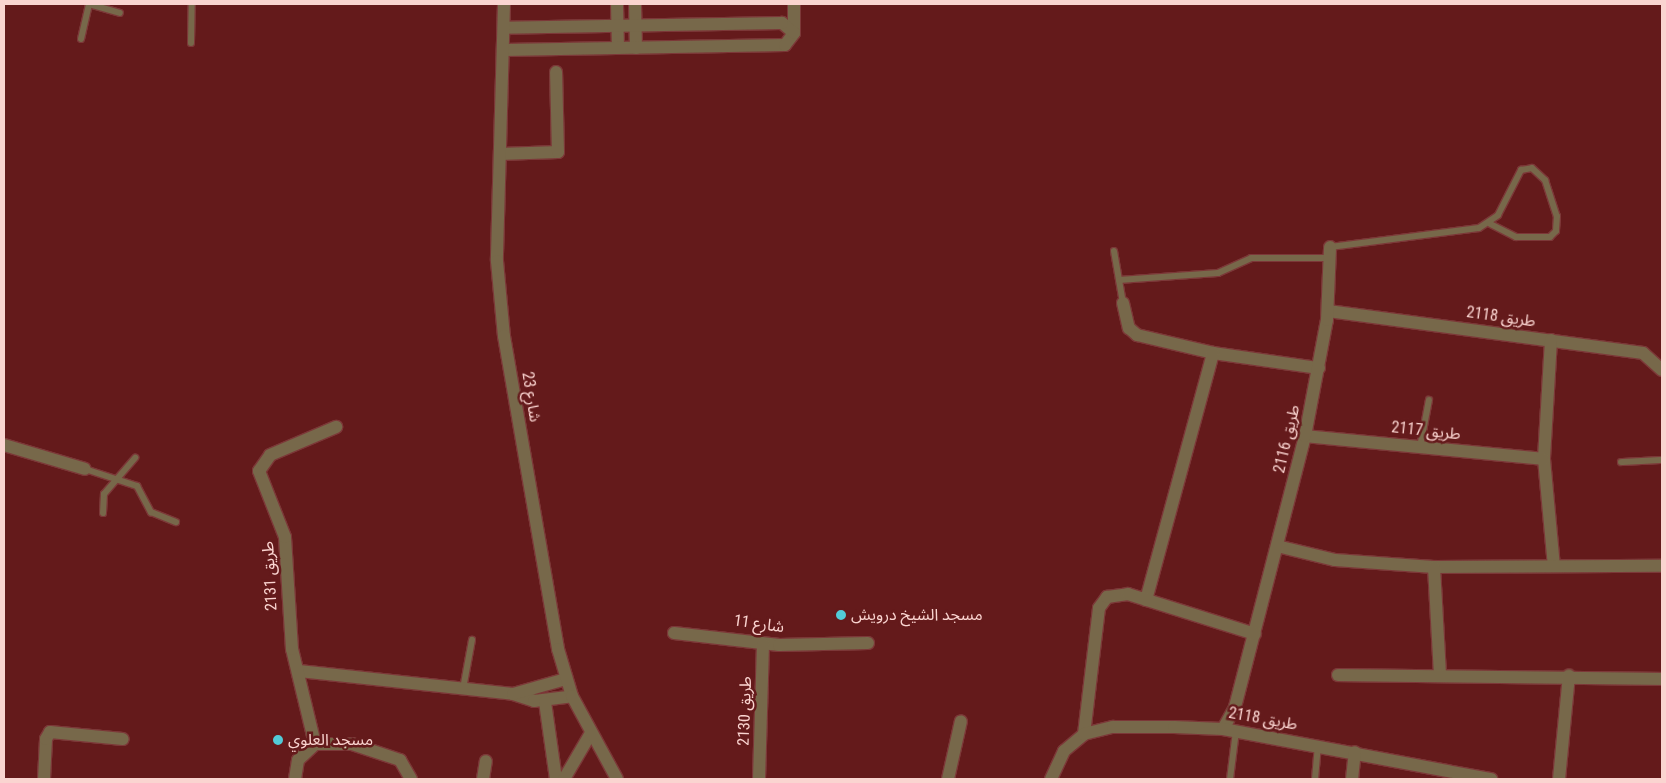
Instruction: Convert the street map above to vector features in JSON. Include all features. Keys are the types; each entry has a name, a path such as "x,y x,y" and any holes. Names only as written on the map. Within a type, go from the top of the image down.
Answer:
{"street":[{"name":"شارع 23","path":"504,4 497,261 504,336 535,533 566,679 572,696 617,779"},
{"path":"617,4 618,48"},
{"path":"635,4 636,48"},
{"path":"504,50 785,45 794,33 794,4"},
{"path":"727,24 727,46"},
{"path":"504,28 787,24 794,33"},
{"path":"500,154 558,152 556,72"},
{"name":"طريق 2116","path":"1230,730 1305,436 1328,311 1330,252"},
{"path":"1123,303 1129,328 1137,335 1213,353 1319,368"},
{"name":"طريق 2118","path":"1328,311 1643,352 1662,370"},
{"path":"1551,340 1544,459 1554,566"},
{"path":"1146,600 1213,353"},
{"name":"طريق 2131","path":"315,744 288,619 285,537 258,471 270,455 336,427"},
{"name":"طريق 2117","path":"1305,436 1544,459"},
{"path":"4,445 85,469"},
{"path":"1277,546 1335,560 1434,567 1662,566"},
{"path":"1434,567 1440,673"},
{"path":"1084,734 1099,608 1114,594 1146,600 1255,634"},
{"name":"شارع 11","path":"674,633 763,644 868,643"},
{"name":"طريق 2130","path":"759,779 763,644"},
{"path":"299,671 513,694 545,702 572,696"},
{"path":"1338,675 1440,673 1662,678"},
{"path":"1559,779 1569,675"},
{"path":"513,694 566,679"},
{"path":"545,702 556,779"},
{"path":"948,779 961,721"},
{"name":"طريق 2118","path":"1051,779 1064,751 1084,734 1113,727 1230,730 1492,779"},
{"path":"44,779 46,739 50,732 123,739"},
{"path":"564,779 591,733"},
{"path":"294,779 298,760 315,744 352,744 383,752 400,760 411,779"},
{"path":"1352,779 1355,752"},
{"path":"483,779 486,761"}],"lane":[{"path":"81,39 89,4 120,12"},
{"path":"191,43 192,4"},
{"path":"1119,280 1218,273 1251,258 1330,252 1490,224 1516,237 1550,237 1556,231 1557,216 1544,180 1532,168 1521,170 1490,224"},
{"path":"1114,251 1123,303"},
{"path":"1420,447 1429,400"},
{"path":"103,513 104,494 114,480 135,458"},
{"path":"1621,462 1662,460"},
{"path":"85,469 137,486 151,512 176,522"},
{"path":"463,689 472,640"},
{"path":"1230,730 1230,779"},
{"path":"1315,779 1318,745"}],"place":[{"name":"مسجد الشيخ درويش","path":"841,615"},
{"name":"مسجد العلوي","path":"278,740"}]}
